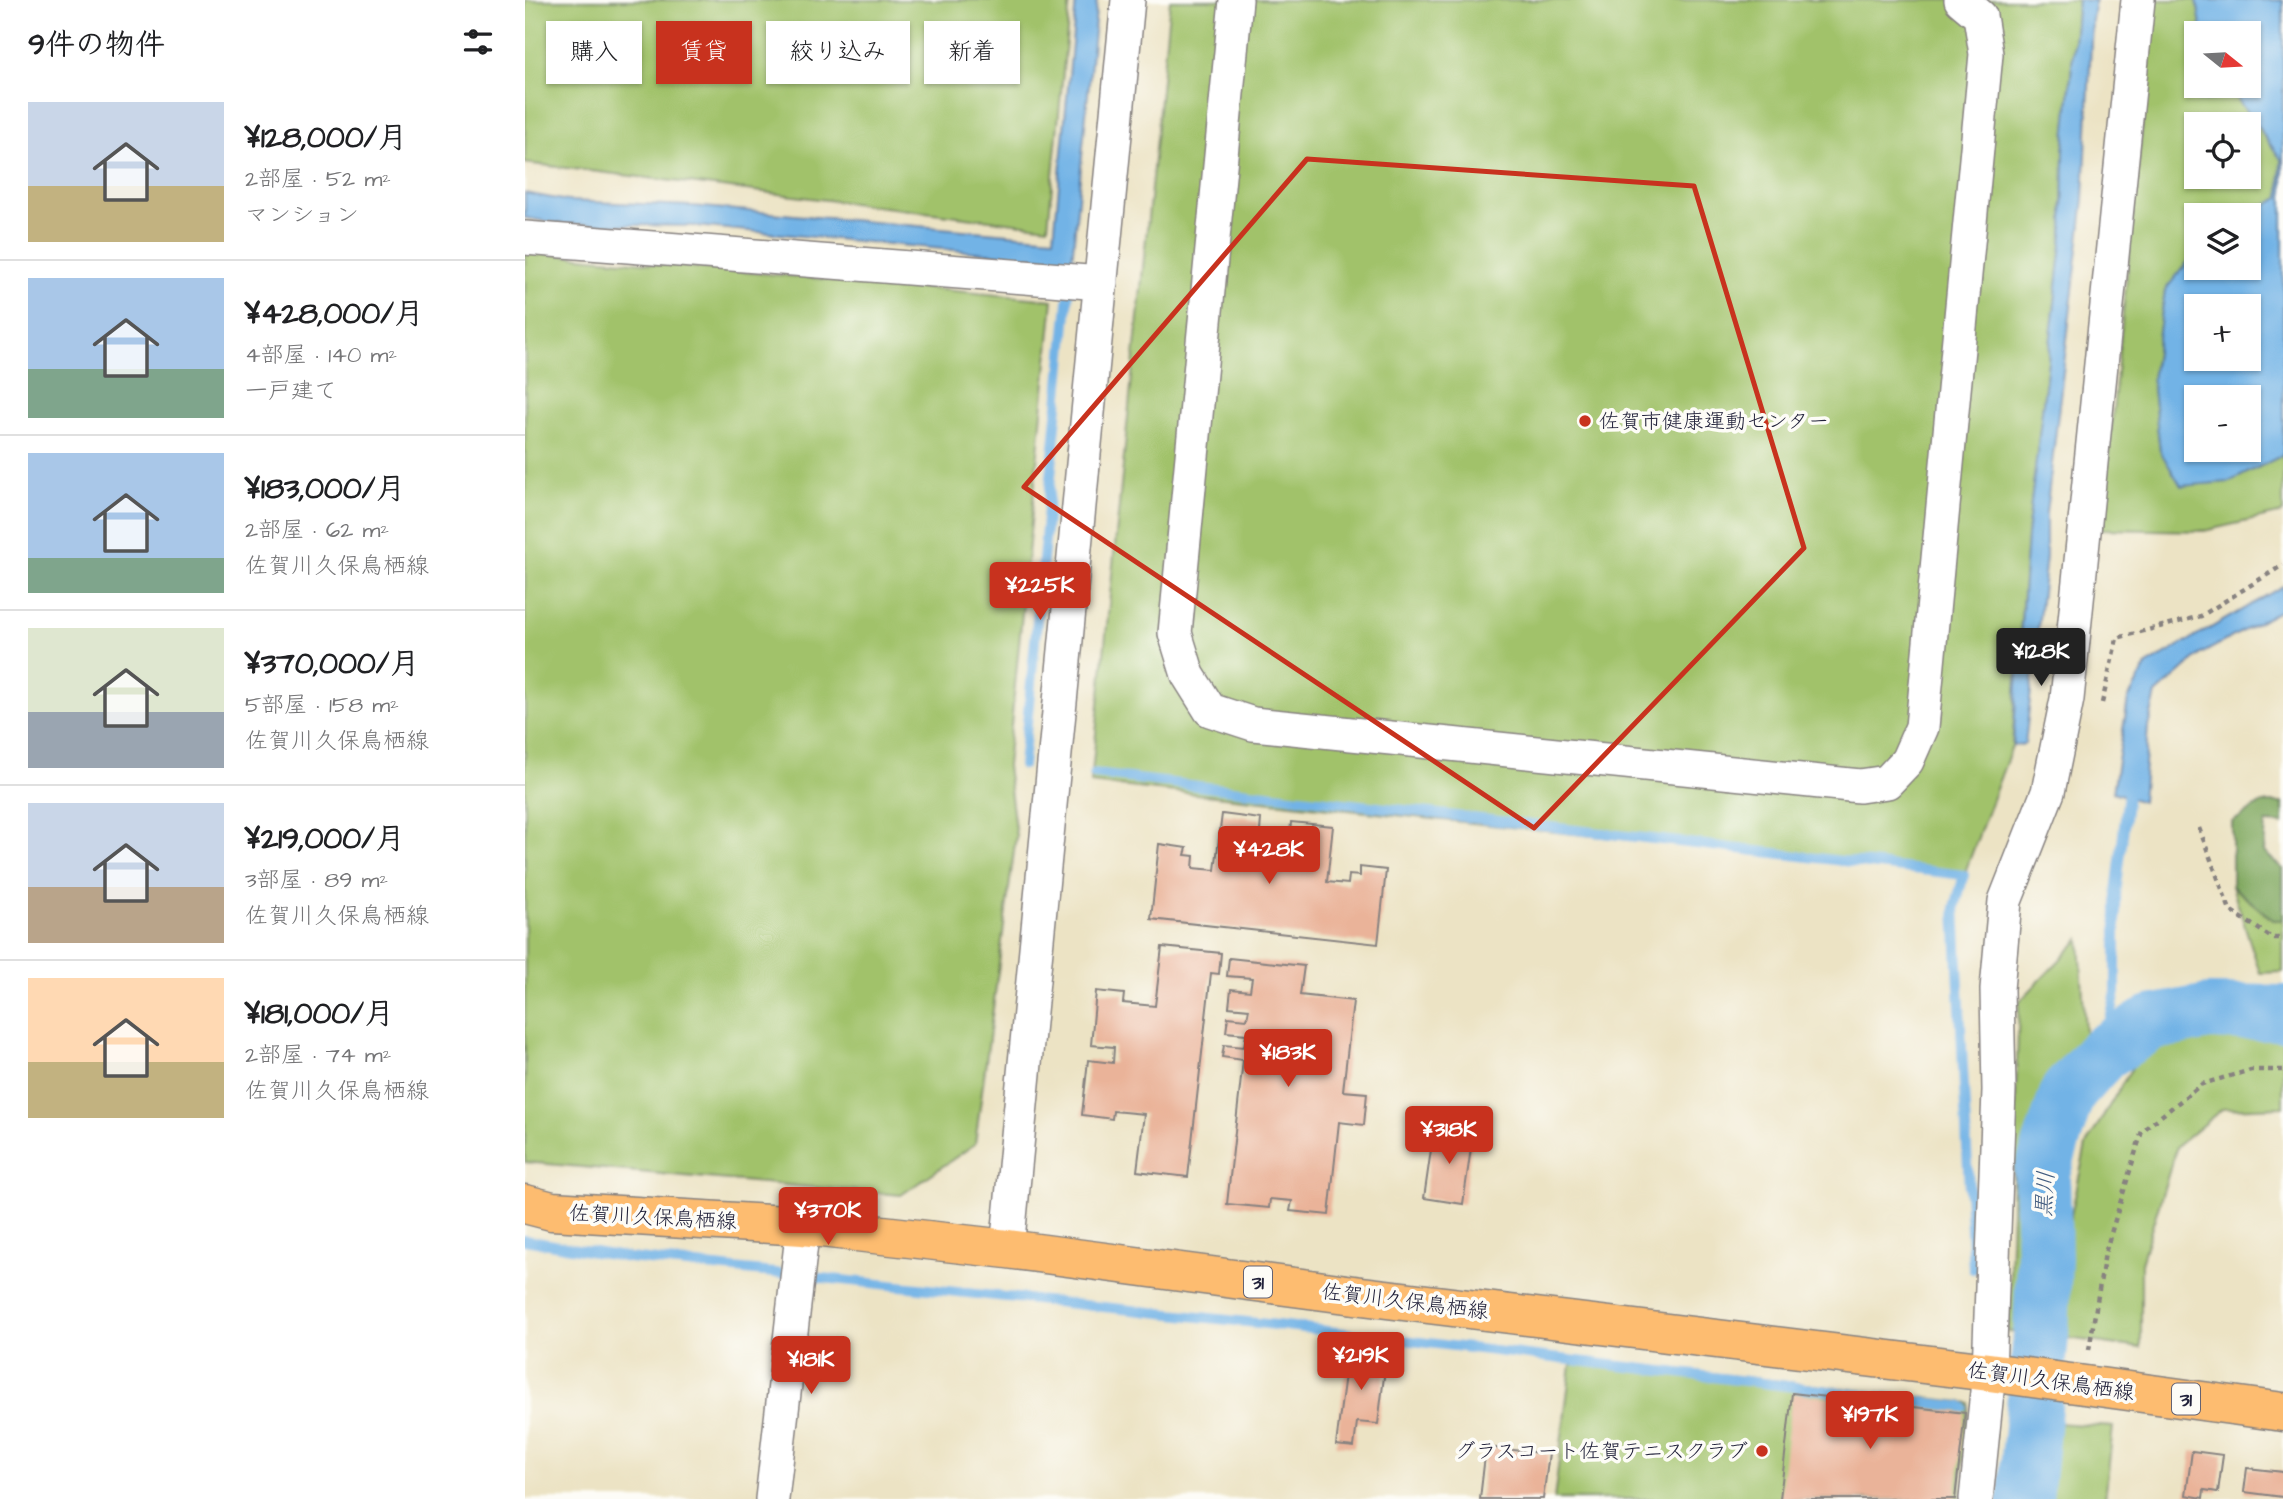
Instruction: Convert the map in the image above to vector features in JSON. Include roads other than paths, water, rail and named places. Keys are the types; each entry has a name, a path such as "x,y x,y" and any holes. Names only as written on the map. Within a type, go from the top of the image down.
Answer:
{"main road":[{"name":"佐賀川久保鳥栖線","path":"525,1204 800,1259 1007,1249 1989,1372 2283,1412"}],"street":[{"path":"1007,1249 1081,281 1129,0"},
{"path":"1236,0 1175,633 1188,675 1210,710 1253,724 1860,786 1887,782 1907,761 1922,727 1986,54 1980,16 1961,0"},
{"path":"1976,1499 1989,1372 1999,1090 1997,989 2004,901 2047,792 2067,699 2138,0"},
{"path":"525,238 1081,281"},
{"path":"772,1499 800,1259"}],"water":[{"path":"1076,0 1097,0 1072,261 695,226 564,224 525,218 525,193 568,201 692,206 1054,238"},
{"path":"2078,0 2095,0 2084,199 2046,513 2046,557 2025,744 2013,746 2027,536 2063,236 2064,151"},
{"path":"2197,0 2283,0 2283,455 2229,482 2181,486 2160,451 2152,380 2165,290 2184,267 2184,280 2261,280 2261,208 2280,198 2281,159 2261,131 2261,112 2247,112 2237,98 2261,98 2261,21 2200,21"},
{"path":"2198,98 2226,98 2198,101"},
{"path":"2283,586 2283,609 2201,654 2156,694 2148,727 2142,802 2113,792 2128,699 2147,665"}],"waterway":[{"path":"1023,765 1072,261"},
{"path":"1094,774 1964,875 1955,907 1973,1269"},
{"path":"2103,1053 2116,992 2116,894 2129,784"},
{"name":"黒川","path":"2025,1499 2041,1336 2044,1259 2042,1172 2068,1092 2103,1053 2151,1023 2209,1012 2283,1013"},
{"path":"525,1240 629,1258 1286,1326 1963,1407"}],"place":[{"name":"佐賀市健康運動センター","path":"1585,421"},
{"name":"グラスコート佐賀テニスクラブ","path":"1762,1451"}]}
